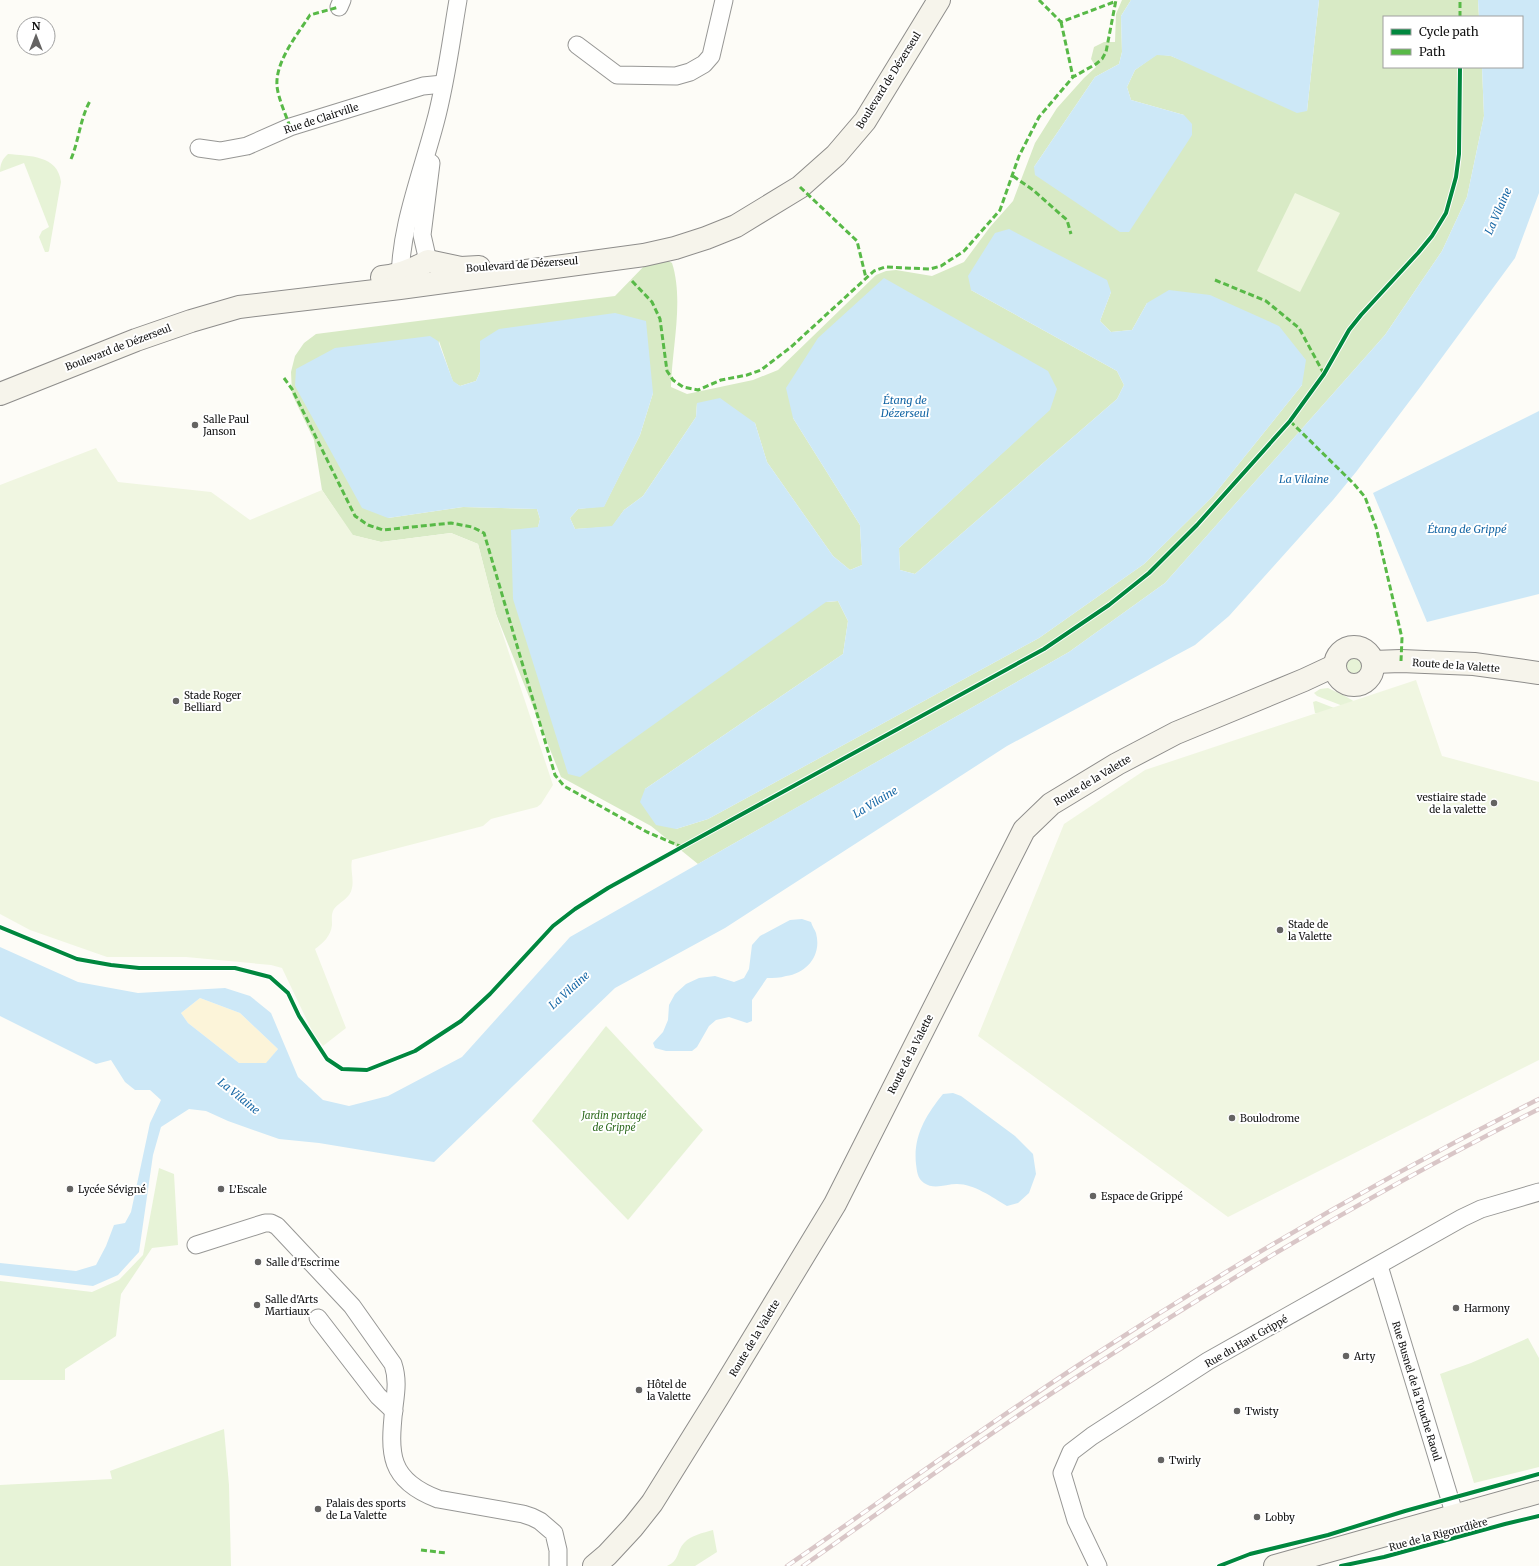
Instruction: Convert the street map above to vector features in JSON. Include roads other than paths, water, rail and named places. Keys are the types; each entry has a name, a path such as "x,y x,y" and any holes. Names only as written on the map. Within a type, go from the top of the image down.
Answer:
{"street":[{"path":"400,281 402,246 416,189 436,121 444,84 458,0"},
{"path":"577,45 617,75 676,76 690,72 704,64 711,56 724,0"},
{"name":"Boulevard de Dézerseul","path":"0,394 136,340 191,321 239,307 400,281 644,255 676,248 736,226 800,187 836,155 865,121 939,0"},
{"name":"Rue de Clairville","path":"199,148 220,151 247,146 290,127 423,86 444,84"},
{"path":"428,261 422,235 436,121"},
{"name":"Boulevard de Dézerseul","path":"400,281 428,261 461,268 644,255"},
{"name":"Route de la Valette","path":"594,1566 607,1555 633,1527 652,1503 835,1204 1024,830 1051,804 1117,764 1176,733 1334,666 1341,652 1350,647 1364,649 1370,654 1374,662 1401,661 1474,664 1539,673"},
{"name":"Rue du Haut Grippé","path":"1098,1566 1076,1520 1062,1473 1071,1452 1096,1433 1208,1362 1462,1218 1481,1209 1539,1192"},
{"path":"196,1245 265,1223 271,1223 277,1226 352,1306 393,1364 397,1375 391,1431 392,1451 395,1463 401,1475 411,1485 424,1494 438,1499 509,1511 532,1517 540,1521 554,1532 558,1550 558,1566"},
{"name":"Rue Busnel de la Touche Raoul","path":"1379,1266 1455,1516"},
{"path":"318,1318 378,1396 394,1411"},
{"name":"Rue de la Rigourdière","path":"1275,1566 1539,1492"},
{"name":"Rue de la Rigourdière","path":"1308,1566 1539,1504"}],"water":[{"path":"1131,0 1319,0 1307,111 1297,113 1171,56 1157,55 1135,70 1127,87 1131,100 1184,115 1192,124 1192,135 1129,232 1120,232 1035,175 1034,167 1095,77 1119,64 1122,52 1121,16"},
{"name":"La Vilaine","path":"1478,0 1539,0 1539,193 1515,258 1421,386 1333,500 1229,616 1195,645 1007,746 725,928 615,988 434,1162 319,1143 279,1139 228,1121 206,1111 189,1109 161,1127 153,1155 139,1252 118,1275 93,1286 0,1275 0,1263 76,1271 96,1265 106,1246 114,1225 125,1223 131,1212 150,1123 161,1100 150,1090 135,1090 125,1082 111,1060 96,1064 0,1016 0,947 78,982 138,993 225,988 250,996 271,1013 298,1077 323,1100 349,1106 388,1096 462,1057 570,937 1069,652 1165,583 1385,335 1442,251 1467,197 1484,116 1482,68 1523,68 1523,16 1479,16","holes":["200,998 240,1013 278,1049 266,1063 239,1063 188,1023 181,1013"]},
{"name":"Étang de Dézerseul","path":"1009,229 1107,280 1111,292 1100,321 1111,332 1132,330 1147,303 1169,290 1210,295 1279,326 1306,360 1302,385 1213,496 1144,564 1039,638 708,819 676,829 656,825 640,802 645,789 843,654 848,621 838,601 826,602 580,777 568,774 513,599 511,530 538,527 540,519 537,509 463,507 388,518 362,508 295,386 296,369 335,348 430,336 438,341 453,381 460,386 476,381 480,372 480,341 499,329 615,313 646,321 653,393 640,435 604,507 578,509 570,518 575,529 612,526 624,510 643,496 696,417 697,403 720,398 755,423 767,462 833,556 850,570 862,565 860,525 793,418 786,388 818,338 884,278 1048,371 1057,389 1050,410 899,548 900,570 915,574 1117,399 1124,385 1117,371 971,290 968,276 995,233"},
{"name":"Étang de Grippé","path":"1539,411 1539,594 1427,622 1373,493"},
{"path":"802,919 811,922 816,933 817,949 815,955 806,967 794,974 767,978 752,1000 752,1021 747,1023 729,1017 716,1020 709,1026 697,1047 692,1051 666,1051 655,1048 653,1043 663,1032 668,1020 669,1005 675,994 686,984 699,978 715,976 734,982 744,978 749,969 752,945 760,936 790,920"},
{"path":"953,1093 961,1096 1015,1136 1033,1154 1036,1174 1029,1193 1018,1203 1007,1206 970,1186 957,1184 932,1186 924,1183 920,1179 917,1172 916,1154 922,1126 931,1110 943,1094"}],"railway":[{"path":"787,1566 1012,1409 1198,1289 1366,1190 1539,1099"},
{"path":"803,1566 1012,1419 1163,1321 1348,1211 1539,1109"}],"place":[{"name":"Salle Paul Janson","path":"195,425"},
{"name":"Stade Roger Belliard","path":"176,701"},
{"name":"vestiaire stade de la valette","path":"1494,803"},
{"name":"Stade de la Valette","path":"1280,930"},
{"name":"Boulodrome","path":"1232,1118"},
{"name":"Lycée Sévigné","path":"70,1189"},
{"name":"L’Escale","path":"221,1189"},
{"name":"Espace de Grippé","path":"1093,1196"},
{"name":"Salle d'Escrime","path":"258,1262"},
{"name":"Salle d'Arts Martiaux","path":"257,1305"},
{"name":"Harmony","path":"1456,1308"},
{"name":"Arty","path":"1346,1356"},
{"name":"Hôtel de la Valette","path":"639,1390"},
{"name":"Twisty","path":"1237,1411"},
{"name":"Twirly","path":"1161,1460"},
{"name":"Palais des sports de La Valette","path":"318,1509"},
{"name":"Lobby","path":"1257,1517"}],"park label":[{"name":"Jardin partagé de Grippé","path":"614,1120"}]}
